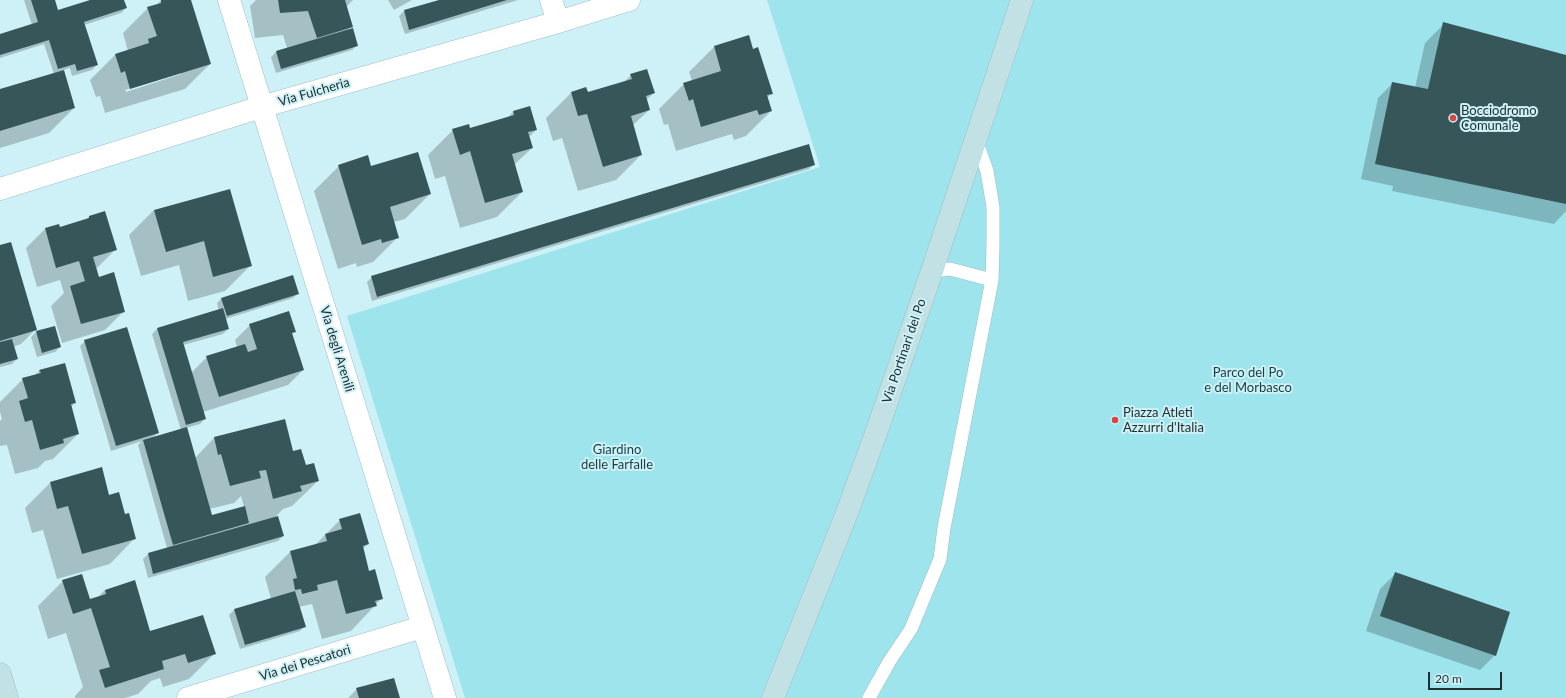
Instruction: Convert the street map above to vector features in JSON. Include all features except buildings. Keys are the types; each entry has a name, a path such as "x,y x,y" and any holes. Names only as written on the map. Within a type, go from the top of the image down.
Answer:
{"street":[{"name":"Via degli Arenili","path":"229,0 445,698"},
{"path":"551,0 558,22"},
{"name":"Via Fulcheria","path":"0,189 261,107 558,22 629,0"},
{"name":"Via Portinari del Po","path":"773,698 845,518 932,271 1022,0"},
{"name":"Via dei Pescatori","path":"188,698 422,627"},
{"path":"0,674 7,698"}],"lane":[{"path":"869,698 889,662 911,629 940,559 944,528 992,280 992,207 987,172 976,138"},
{"path":"932,271 950,268 992,280"}],"green space":[{"name":"Parco del Po e del Morbasco","path":"767,0 1566,0 1566,698 465,698 347,316 820,167"}],"place":[{"name":"Bocciodromo Comunale","path":"1453,118"},
{"name":"Piazza Atleti Azzurri d'Italia","path":"1115,420"}],"park label":[{"name":"Giardino delle Farfalle","path":"617,458"}]}
